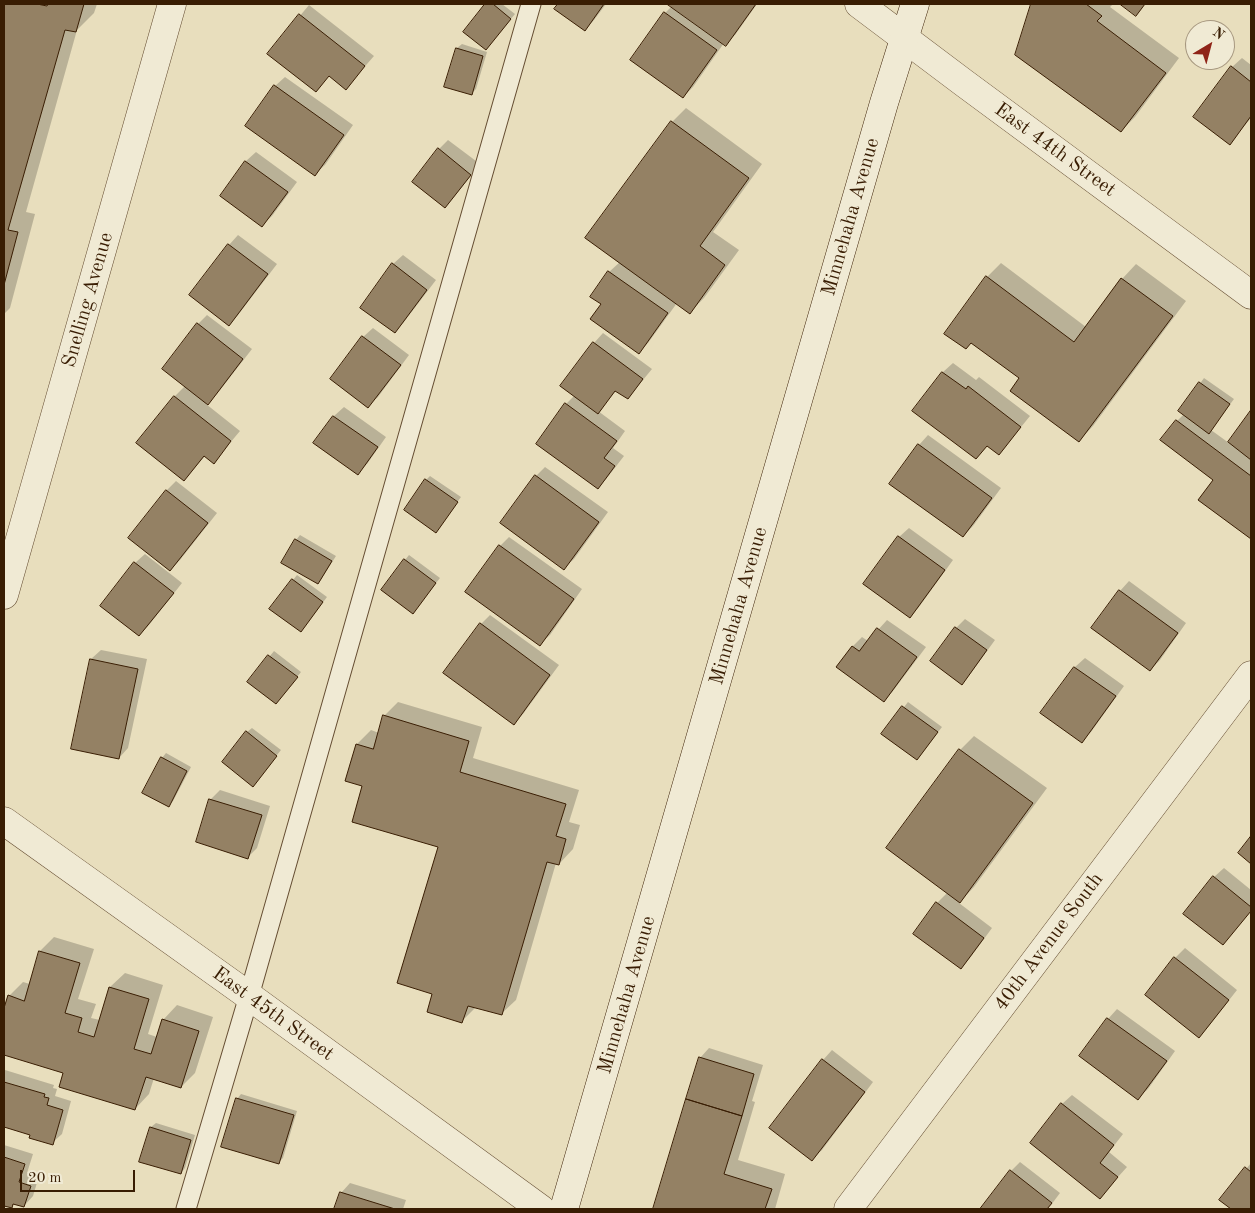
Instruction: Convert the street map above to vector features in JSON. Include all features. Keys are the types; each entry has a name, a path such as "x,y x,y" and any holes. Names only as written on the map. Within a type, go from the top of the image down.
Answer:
{"street":[{"name":"Snelling Avenue","path":"4,595 172,4"},
{"name":"East 44th Street","path":"859,4 1251,295"},
{"name":"Minnehaha Avenue","path":"564,1209 879,122 915,4"},
{"name":"40th Avenue South","path":"848,1209 1251,675"},
{"name":"East 45th Street","path":"4,821 249,996 541,1209"}],"lane":[{"path":"186,1209 249,996 531,4"}],"building":[{"path":"4,4 37,4 47,6 48,4 84,4 76,32 65,30 8,230 18,232 4,285"},
{"path":"485,4 493,4 511,19 486,50 463,32"},
{"path":"558,4 604,4 585,31 554,9"},
{"path":"667,4 756,4 726,46"},
{"path":"1031,4 1086,4 1102,16 1097,21 1166,73 1121,132 1015,55"},
{"path":"1120,4 1145,4 1136,16"},
{"path":"664,12 717,50 683,98 630,60"},
{"path":"299,14 365,66 346,90 329,76 316,92 267,54"},
{"path":"456,48 483,56 472,95 444,87"},
{"path":"1235,69 1251,82 1251,116 1230,145 1193,117 1228,70"},
{"path":"274,85 344,135 315,176 245,126"},
{"path":"671,121 749,178 700,246 725,265 690,314 585,238"},
{"path":"438,148 471,175 445,208 412,182"},
{"path":"245,161 288,192 262,227 220,196"},
{"path":"228,244 268,274 229,326 189,295"},
{"path":"392,263 427,290 395,333 360,308"},
{"path":"608,271 668,313 639,354 590,319 601,304 590,297"},
{"path":"986,276 1074,342 1121,278 1173,316 1079,442 1010,391 1019,378 971,343 966,349 944,334"},
{"path":"197,323 243,359 208,405 162,369"},
{"path":"362,336 401,365 368,408 330,379"},
{"path":"593,342 643,379 628,399 615,391 598,414 560,386"},
{"path":"942,372 966,389 968,386 1021,427 999,455 987,446 976,459 912,411"},
{"path":"1199,382 1230,404 1209,434 1178,411"},
{"path":"174,396 231,441 214,464 204,456 184,481 136,443"},
{"path":"565,403 617,441 604,458 615,466 598,489 536,444"},
{"path":"1251,410 1251,460 1228,442"},
{"path":"333,416 378,447 358,475 313,443"},
{"path":"1176,420 1251,476 1251,539 1198,500 1213,480 1160,440"},
{"path":"918,444 992,498 963,537 889,484"},
{"path":"535,475 599,522 564,570 500,523"},
{"path":"425,479 458,502 436,533 404,510"},
{"path":"166,490 208,523 170,571 128,538"},
{"path":"898,536 945,570 910,618 863,584"},
{"path":"295,539 332,561 318,584 281,563"},
{"path":"499,545 574,599 540,646 465,592"},
{"path":"404,559 436,583 413,614 381,590"},
{"path":"134,562 174,593 139,636 100,606"},
{"path":"292,579 323,602 301,632 269,609"},
{"path":"1119,590 1178,633 1150,671 1091,628"},
{"path":"480,623 550,675 514,725 443,673"},
{"path":"955,627 987,650 962,685 930,661"},
{"path":"877,628 917,657 884,702 836,667 852,646 859,651"},
{"path":"268,655 298,677 276,704 247,682"},
{"path":"90,659 138,669 119,759 71,749"},
{"path":"1074,667 1116,696 1082,743 1040,713"},
{"path":"902,706 938,732 917,760 881,734"},
{"path":"383,715 469,741 460,772 566,804 556,836 566,839 559,865 547,862 502,1015 468,1006 462,1023 427,1012 432,994 397,983 438,847 352,822 362,786 345,781 356,744 373,749"},
{"path":"246,731 277,756 253,787 222,762"},
{"path":"959,749 1033,803 960,903 886,848"},
{"path":"161,757 187,771 169,807 142,793"},
{"path":"209,799 262,815 248,859 196,842"},
{"path":"1251,836 1251,864 1238,853"},
{"path":"1213,876 1251,907 1251,911 1223,945 1183,914"},
{"path":"936,902 984,938 961,969 913,934"},
{"path":"39,951 80,963 65,1013 82,1018 78,1032 94,1037 109,987 149,999 134,1049 151,1054 162,1019 199,1031 181,1088 146,1077 135,1110 59,1087 63,1073 4,1055 4,1008 8,995 24,1001"},
{"path":"1174,957 1229,1000 1199,1038 1145,995"},
{"path":"1107,1018 1167,1061 1138,1100 1079,1056"},
{"path":"699,1057 754,1074 742,1116 686,1099"},
{"path":"822,1059 865,1092 812,1161 769,1128"},
{"path":"4,1082 45,1094 44,1097 49,1098 47,1105 63,1110 53,1145 29,1138 30,1135 4,1127"},
{"path":"236,1098 294,1115 279,1164 221,1147"},
{"path":"686,1099 742,1116 724,1174 772,1189 765,1209 653,1209"},
{"path":"1061,1103 1114,1145 1100,1163 1118,1177 1100,1199 1030,1143"},
{"path":"150,1127 191,1140 181,1174 139,1162"},
{"path":"4,1157 25,1164 19,1182 31,1186 24,1207 13,1204 12,1208 4,1206"},
{"path":"1245,1167 1251,1172 1251,1209 1231,1209 1219,1200"},
{"path":"1010,1170 1052,1203 1047,1209 980,1209"},
{"path":"340,1192 395,1209 334,1209"}]}
